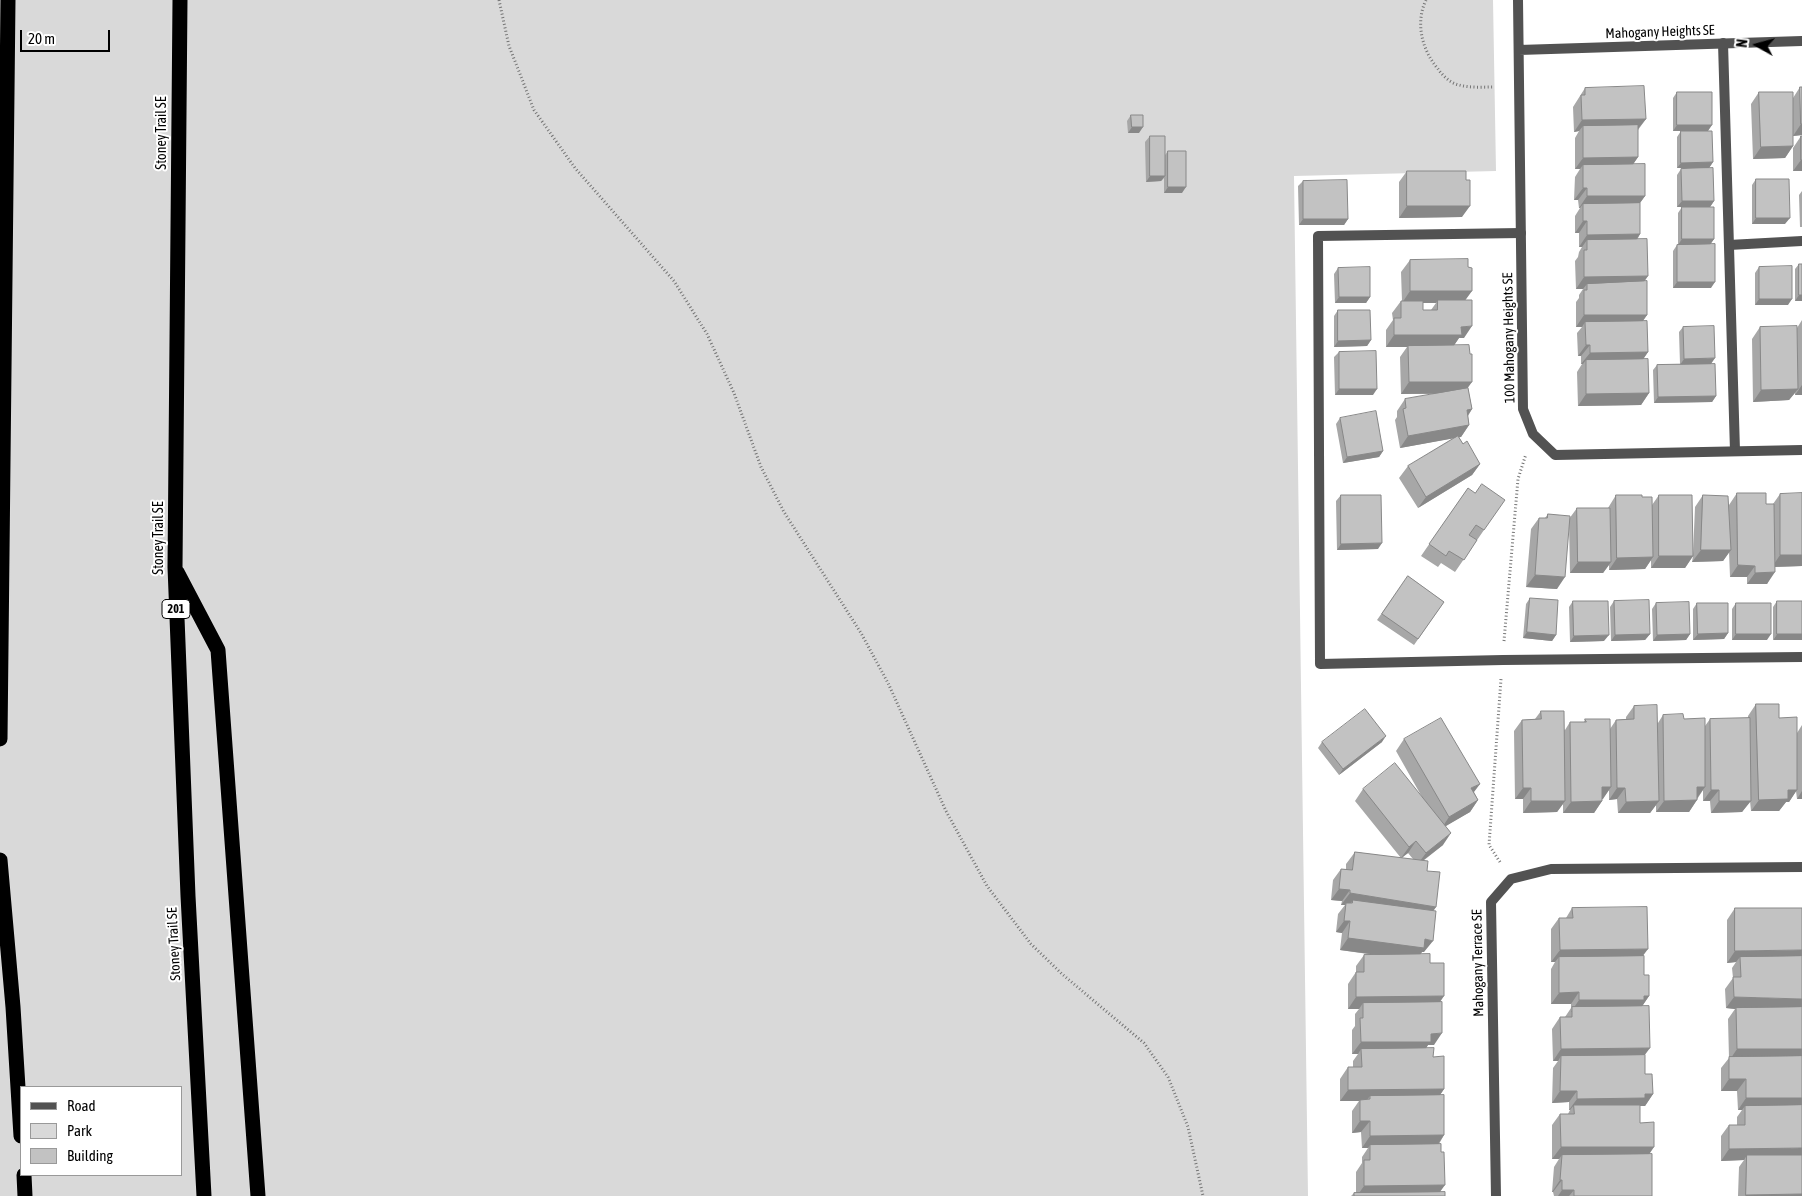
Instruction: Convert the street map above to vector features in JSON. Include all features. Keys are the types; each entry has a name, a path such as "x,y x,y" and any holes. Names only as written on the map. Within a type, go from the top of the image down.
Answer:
{"highway":[{"path":"0,739 8,0"},
{"name":"Stoney Trail SE","path":"180,0 174,567 188,896 204,1196"},
{"path":"174,567 218,650 258,1196"},
{"path":"0,860 13,1007 20,1120"},
{"path":"24,1176 25,1196"}],"street":[{"name":"100 Mahogany Heights SE","path":"1518,0 1524,409 1534,434 1555,455 1802,450"},
{"name":"Mahogany Heights SE","path":"1518,50 1802,41"},
{"path":"1723,43 1735,451"},
{"path":"1521,233 1318,236 1320,664 1802,657"},
{"path":"1729,245 1802,241"},
{"name":"Mahogany Terrace SE","path":"1496,1196 1491,902 1511,879 1551,869 1802,867"}],"path":[{"path":"498,0 508,46 534,110 575,168 674,281 707,334 734,393 761,467 776,497 875,658 946,811 987,886 1031,944 1062,974 1144,1044 1168,1077 1188,1127 1203,1196"},
{"path":"1426,0 1421,17 1421,29 1424,46 1430,60 1444,77 1458,85 1494,87"}],"green space":[{"path":"0,0 1493,0 1496,171 1294,176 1308,1196 0,1196"}],"building":[{"path":"1644,86 1646,119 1582,120 1581,95 1585,95 1585,88"},
{"path":"1800,87 1802,87 1802,124 1801,124"},
{"path":"1677,92 1712,92 1712,125 1677,125"},
{"path":"1759,92 1793,92 1793,146 1761,147"},
{"path":"1131,115 1143,115 1143,127 1132,127"},
{"path":"1638,125 1638,157 1583,158 1583,126"},
{"path":"1681,131 1712,131 1713,162 1681,163"},
{"path":"1150,136 1165,136 1165,176 1150,176"},
{"path":"1802,136 1802,160 1801,160"},
{"path":"1168,151 1186,151 1186,187 1168,187"},
{"path":"1645,164 1645,196 1587,196 1587,188 1583,188 1583,165"},
{"path":"1713,168 1714,201 1682,201 1681,169"},
{"path":"1407,171 1466,171 1466,180 1470,180 1470,206 1407,206"},
{"path":"1756,179 1789,179 1790,218 1756,218"},
{"path":"1347,180 1348,219 1303,219 1303,181"},
{"path":"1640,203 1640,234 1587,235 1587,221 1583,221 1583,204"},
{"path":"1682,207 1714,207 1714,239 1682,239"},
{"path":"1647,239 1648,276 1584,277 1584,250 1587,250 1587,240"},
{"path":"1715,244 1715,282 1677,282 1677,245"},
{"path":"1468,259 1468,267 1472,268 1472,291 1410,291 1410,260"},
{"path":"1799,264 1802,264 1802,295 1799,295"},
{"path":"1792,266 1792,299 1759,299 1759,267"},
{"path":"1370,267 1370,297 1339,297 1338,268"},
{"path":"1647,281 1647,315 1584,315 1584,290 1587,290 1587,284"},
{"path":"1438,300 1472,300 1472,326 1461,327 1462,335 1394,335 1394,318 1401,318 1401,301 1423,301 1423,310 1437,310"},
{"path":"1338,310 1370,310 1371,340 1338,341"},
{"path":"1647,321 1648,352 1590,353 1590,345 1586,345 1585,322"},
{"path":"1714,326 1715,358 1684,359 1683,327"},
{"path":"1797,326 1798,389 1761,390 1760,327"},
{"path":"1469,345 1470,354 1472,354 1472,382 1409,382 1408,346"},
{"path":"1376,351 1377,389 1339,389 1339,352"},
{"path":"1648,359 1649,393 1586,394 1586,360"},
{"path":"1715,364 1716,396 1658,397 1657,365"},
{"path":"1468,388 1472,409 1467,410 1469,425 1408,436 1403,409 1406,408 1405,399"},
{"path":"1376,411 1383,451 1347,457 1340,418"},
{"path":"1458,436 1463,444 1467,441 1480,464 1426,497 1408,466"},
{"path":"1482,484 1505,500 1484,530 1476,525 1469,535 1477,540 1464,560 1449,551 1446,556 1429,544 1468,488 1475,493"},
{"path":"1737,493 1766,493 1766,504 1774,504 1775,572 1755,573 1755,566 1738,565"},
{"path":"1802,493 1802,555 1780,555 1780,494"},
{"path":"1341,495 1381,495 1382,543 1341,544"},
{"path":"1616,495 1652,497 1653,557 1617,558"},
{"path":"1659,495 1692,495 1693,556 1659,556"},
{"path":"1703,495 1728,496 1731,550 1701,550"},
{"path":"1577,508 1610,508 1611,562 1578,562"},
{"path":"1548,514 1570,516 1565,577 1535,575 1539,518 1547,518"},
{"path":"1408,576 1444,602 1418,639 1382,614"},
{"path":"1530,598 1558,600 1556,635 1527,632"},
{"path":"1649,600 1650,634 1615,635 1614,601"},
{"path":"1573,601 1608,601 1609,635 1574,636"},
{"path":"1777,601 1802,601 1802,634 1777,634"},
{"path":"1689,602 1690,634 1657,635 1656,603"},
{"path":"1697,603 1728,603 1728,633 1698,634"},
{"path":"1736,603 1771,603 1771,634 1736,634"},
{"path":"1756,704 1779,704 1779,718 1797,717 1797,790 1788,790 1788,799 1759,800"},
{"path":"1657,705 1659,801 1626,802 1625,788 1617,788 1616,720 1634,719 1634,706"},
{"path":"1365,709 1386,736 1343,769 1322,742"},
{"path":"1541,711 1564,711 1565,801 1531,801 1531,788 1523,788 1522,720 1541,719"},
{"path":"1683,714 1684,719 1705,718 1705,787 1697,787 1697,800 1664,801 1663,715"},
{"path":"1441,718 1480,784 1471,788 1478,800 1449,817 1404,739"},
{"path":"1750,718 1751,801 1719,801 1719,790 1711,790 1710,719"},
{"path":"1585,719 1610,719 1611,787 1602,787 1602,801 1571,802 1570,722 1586,722"},
{"path":"1395,763 1451,833 1426,853 1416,841 1409,847 1363,789"},
{"path":"1355,852 1428,861 1427,871 1440,872 1436,907 1350,893 1350,890 1339,889 1341,869 1352,870"},
{"path":"1353,900 1436,911 1433,941 1425,939 1424,948 1348,938 1350,921 1344,921 1346,903 1352,903"},
{"path":"1647,907 1648,949 1560,950 1559,918 1573,918 1572,908"},
{"path":"1735,908 1802,908 1802,950 1735,951"},
{"path":"1430,954 1430,963 1444,963 1444,996 1356,997 1356,972 1364,972 1364,955"},
{"path":"1644,956 1644,975 1649,975 1649,996 1644,996 1644,1000 1579,1000 1579,992 1559,993 1559,957"},
{"path":"1802,956 1802,999 1734,997 1733,977 1741,977 1740,957"},
{"path":"1442,1002 1442,1033 1431,1034 1431,1042 1361,1042 1360,1018 1363,1018 1363,1003"},
{"path":"1649,1006 1650,1048 1561,1049 1560,1017 1572,1017 1572,1007"},
{"path":"1802,1007 1802,1049 1737,1049 1736,1008"},
{"path":"1434,1048 1433,1057 1444,1056 1444,1089 1348,1090 1348,1067 1362,1067 1361,1049"},
{"path":"1645,1055 1645,1074 1652,1074 1653,1094 1645,1094 1645,1098 1577,1099 1577,1091 1560,1091 1561,1056"},
{"path":"1802,1056 1802,1098 1746,1098 1746,1079 1729,1079 1729,1057"},
{"path":"1444,1095 1444,1135 1370,1136 1370,1121 1360,1121 1360,1100 1370,1099 1370,1096"},
{"path":"1574,1105 1640,1105 1640,1123 1654,1122 1654,1147 1561,1147 1560,1114 1574,1114"},
{"path":"1802,1105 1802,1148 1729,1149 1729,1125 1745,1125 1745,1106"},
{"path":"1441,1144 1441,1152 1444,1152 1445,1185 1364,1186 1364,1160 1370,1160 1370,1145"},
{"path":"1652,1154 1652,1196 1574,1196 1574,1190 1562,1190 1562,1180 1560,1180 1562,1155"},
{"path":"1747,1155 1802,1155 1802,1194 1746,1195"},
{"path":"1445,1192 1445,1196 1354,1196 1354,1193"}]}
